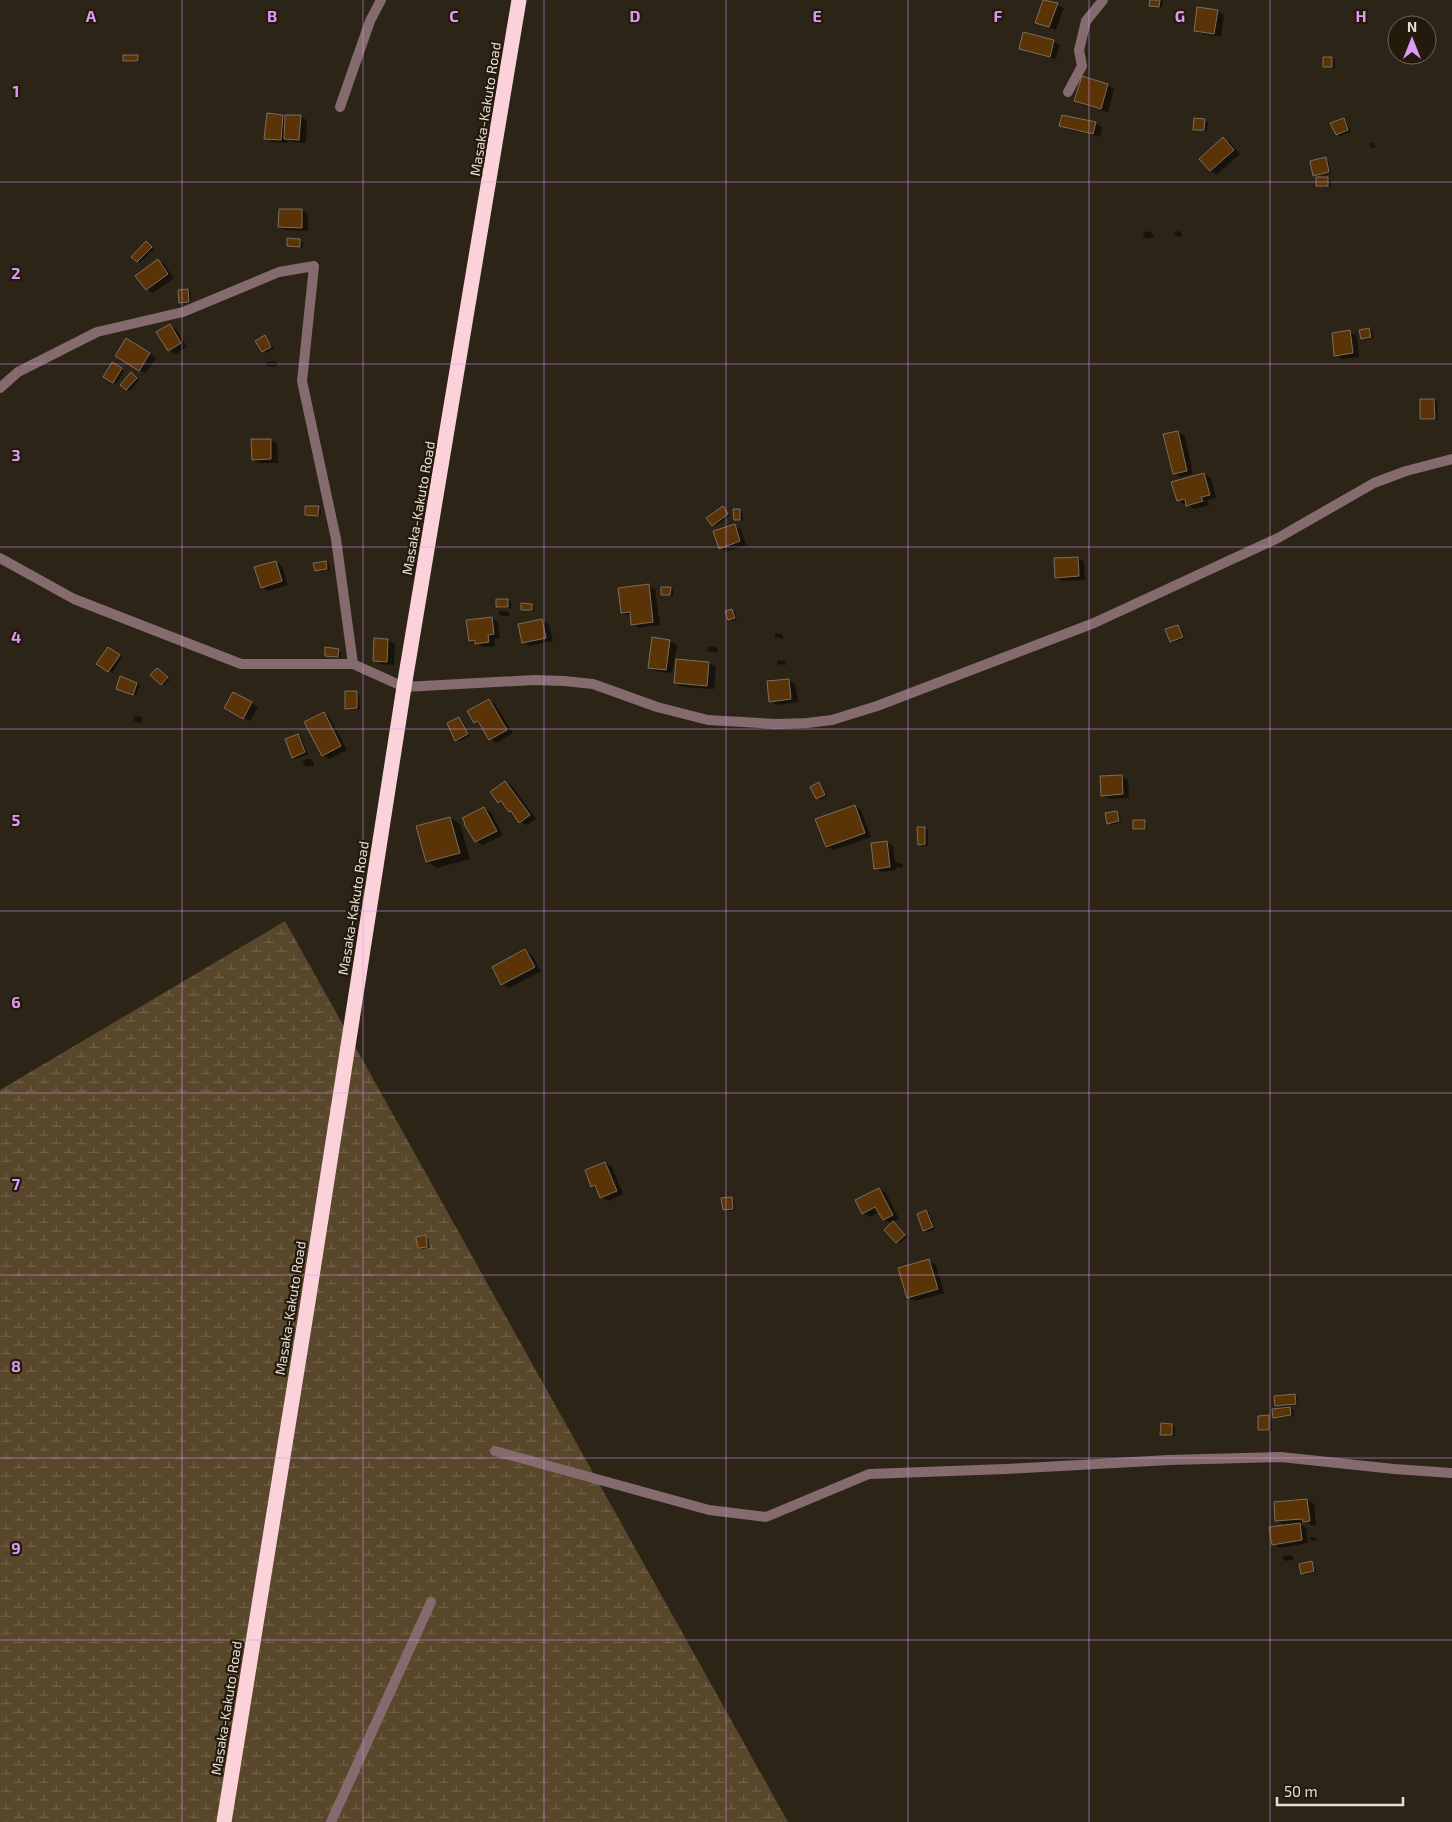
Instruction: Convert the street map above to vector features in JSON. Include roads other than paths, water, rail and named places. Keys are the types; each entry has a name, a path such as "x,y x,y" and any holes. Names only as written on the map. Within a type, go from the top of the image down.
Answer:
{"highway":[{"name":"Masaka-Kakuto Road","path":"224,1822 308,1302 404,687 519,0"}],"street":[{"path":"340,107 370,21 381,0"},
{"path":"1068,92 1082,66 1079,50 1086,21 1103,0"},
{"path":"0,388 18,372 96,332 183,312 279,272 314,266 302,381 336,539 353,664"},
{"path":"0,558 74,598 241,664 353,664 404,687 534,680 593,684 650,705 708,720 776,724 832,720 921,690 1094,622 1278,538 1374,483 1406,471 1452,459"},
{"path":"495,1451 709,1510 766,1517 869,1474 1169,1460 1281,1457 1452,1473"},
{"path":"331,1822 432,1602"}]}
